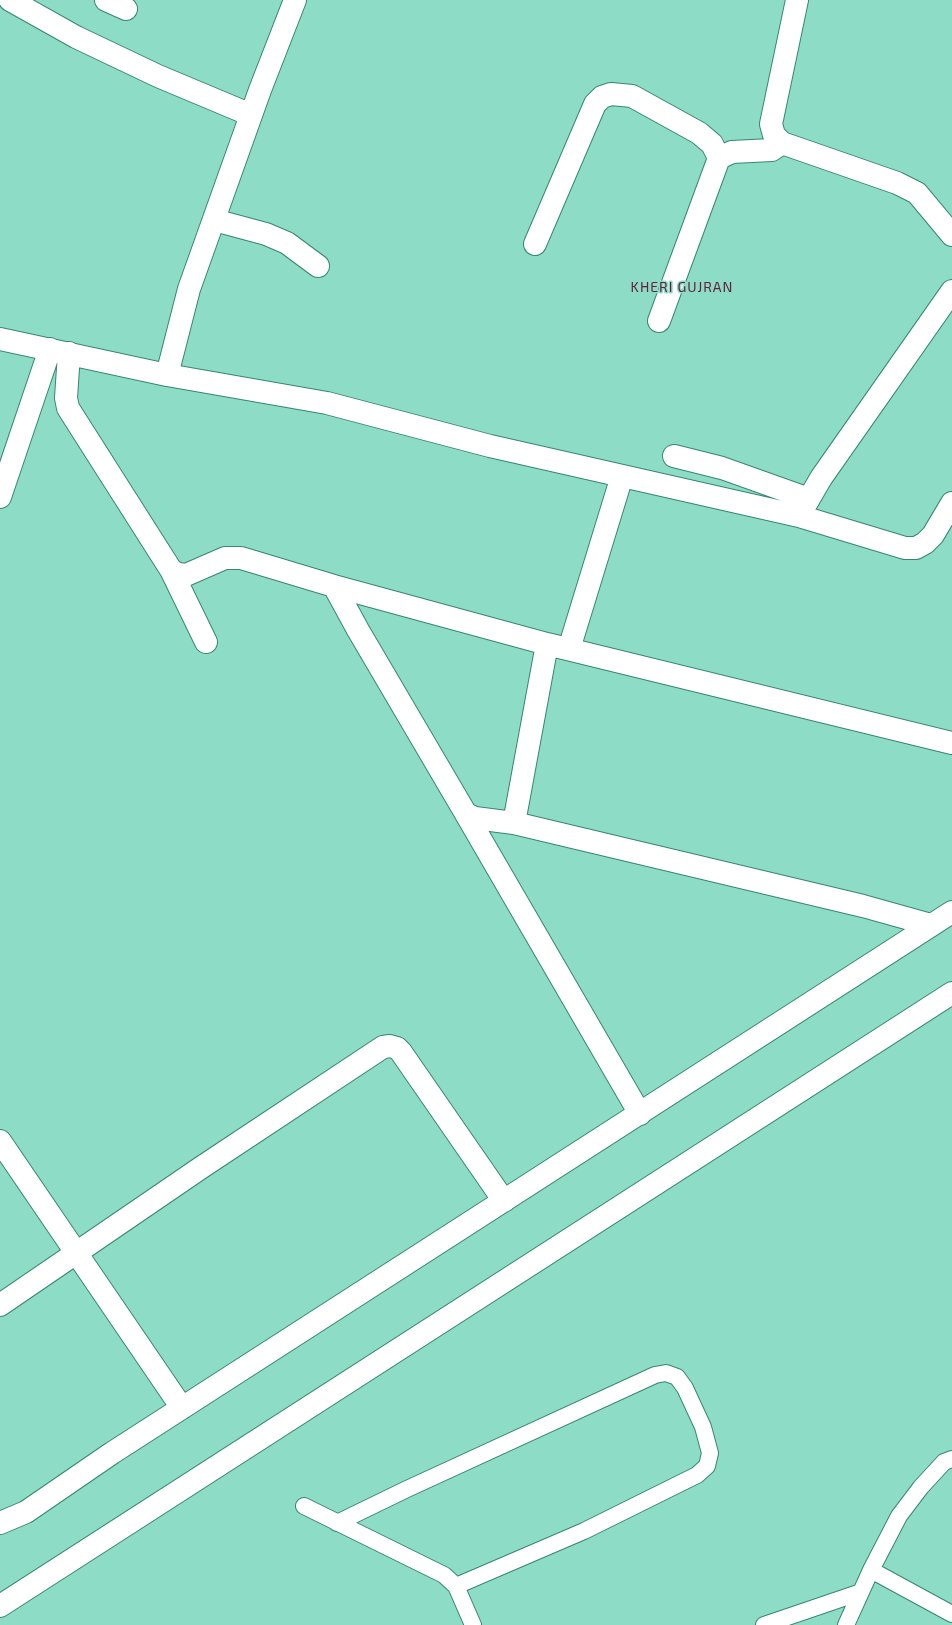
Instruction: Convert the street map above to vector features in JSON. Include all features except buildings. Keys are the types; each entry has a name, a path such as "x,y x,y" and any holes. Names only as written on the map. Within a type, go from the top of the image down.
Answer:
{"street":[{"path":"10,0 76,38 158,76 251,115"},
{"path":"106,0 126,9"},
{"path":"167,375 189,289 251,115 295,0"},
{"path":"797,0 771,124 774,135 782,143 897,183 917,193 952,235"},
{"path":"535,244 595,104 602,97 611,94 632,96 699,133 712,144 719,158"},
{"path":"659,321 719,158 732,152 757,149 772,150 782,143"},
{"path":"214,220 266,234 287,243 318,266"},
{"path":"804,507 821,478 952,291"},
{"path":"0,339 167,375 327,404 490,446 622,476 804,507"},
{"path":"0,497 59,351"},
{"path":"59,351 68,408 171,570 206,642"},
{"path":"674,456 722,468 804,507 905,548 916,548 925,543 933,535 952,503"},
{"path":"569,649 622,476"},
{"path":"171,570 178,574 186,575 225,558 241,558 334,586 548,644 952,743"},
{"path":"334,586 362,637 640,1114"},
{"path":"514,823 548,644"},
{"path":"466,814 475,818 514,823 863,906 931,925"},
{"path":"0,1523 26,1512 112,1453 952,912"},
{"path":"0,1606 952,993"},
{"path":"0,1305 76,1252 383,1047 390,1046 397,1048 401,1052 504,1201"},
{"path":"0,1141 182,1408"}],"lane":[{"path":"337,1522 414,1485 655,1375 666,1373 677,1377 685,1388 703,1427 710,1454 707,1466 697,1475 584,1531 456,1586"},
{"path":"846,1625 871,1570 899,1516 920,1487 944,1462 952,1459"},
{"path":"304,1506 444,1575 456,1586 473,1625"},
{"path":"871,1570 952,1614"},
{"path":"764,1625 861,1592"}],"district":[{"name":"KHERI GUJRAN","path":"682,287"}]}
